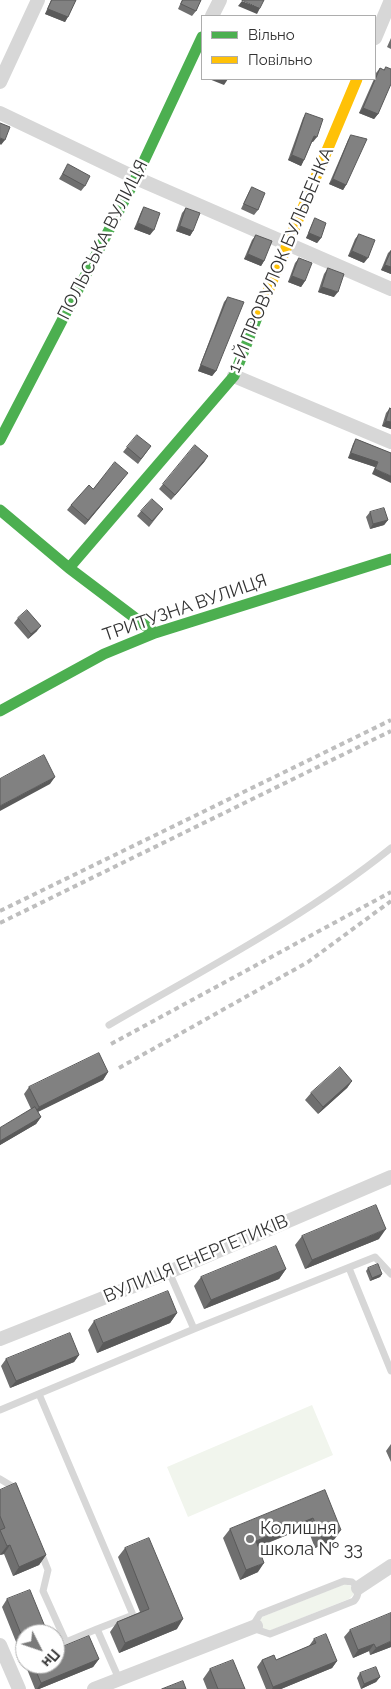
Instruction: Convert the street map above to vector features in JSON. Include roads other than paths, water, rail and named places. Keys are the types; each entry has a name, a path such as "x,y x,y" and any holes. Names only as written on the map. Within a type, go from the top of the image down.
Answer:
{"street":[{"path":"0,82 38,0"},
{"path":"212,15 220,0"},
{"path":"376,36 391,0"},
{"name":"ПОЛЬСЬКА ВУЛИЦЯ","path":"0,440 136,178 201,39"},
{"name":"1-Й ПРОВУЛОК БУЛЬБЕНКА","path":"69,568 234,376 286,244 357,80"},
{"path":"0,113 136,178 391,289"},
{"path":"234,376 391,442"},
{"path":"0,510 69,568 155,633"},
{"name":"ТРИТУЗНА ВУЛИЦЯ","path":"0,711 104,654 155,633 391,559"},
{"name":"ВУЛИЦЯ ЕНЕРГЕТИКІВ","path":"0,1339 170,1272 391,1177"},
{"path":"358,1588 391,1566"},
{"path":"94,1689 256,1626"},
{"path":"0,1645 18,1689"}],"lane":[{"path":"109,1025 288,922 326,898 391,848"},
{"path":"0,1410 194,1329 376,1258 391,1274"},
{"path":"349,1268 391,1371"},
{"path":"170,1272 194,1329"},
{"path":"37,1543 48,1570 43,1592 66,1642 133,1614 39,1394"},
{"path":"0,1479 14,1488 18,1497"},
{"path":"344,1581 352,1582 358,1588 357,1597 351,1602 270,1634 261,1633 256,1626 256,1618 263,1612 344,1581"},
{"path":"97,1629 119,1678"}],"railway":[{"path":"0,911 391,720"},
{"path":"0,923 391,731"},
{"path":"111,1044 391,892"},
{"path":"119,1068 308,962 391,901"}],"place":[{"name":"Колишня школа № 33","path":"250,1539"}]}
